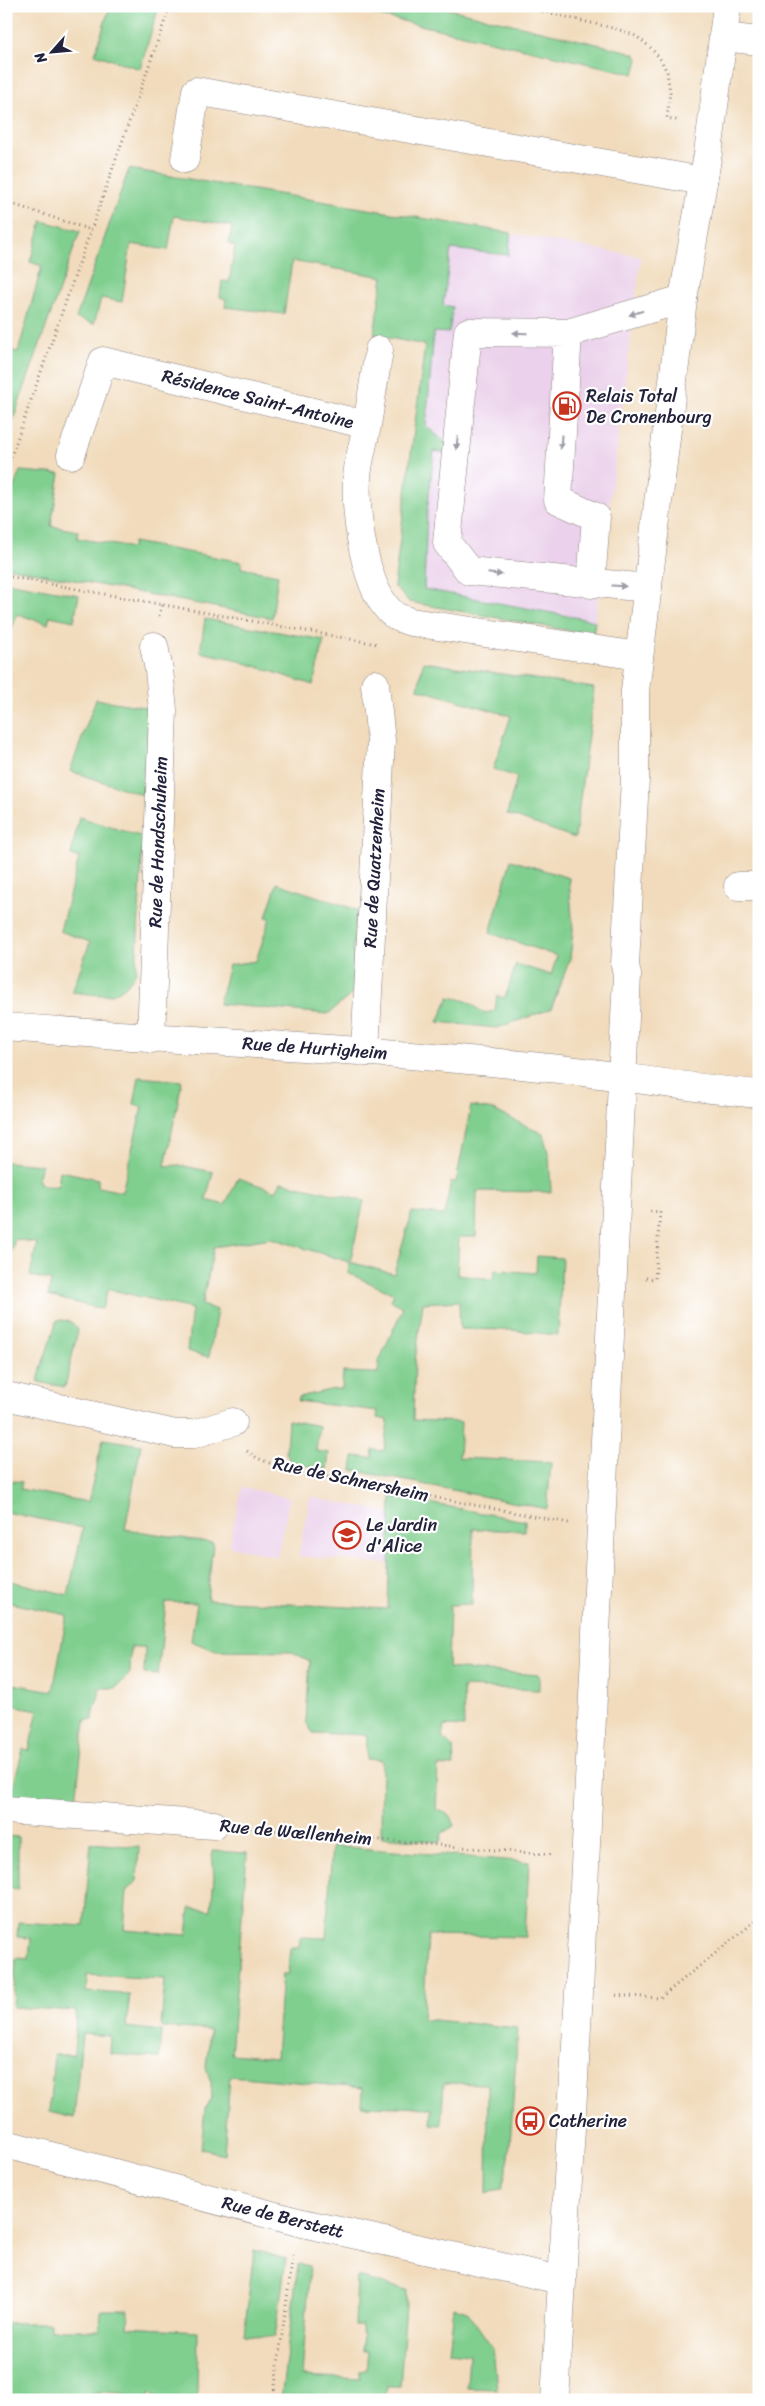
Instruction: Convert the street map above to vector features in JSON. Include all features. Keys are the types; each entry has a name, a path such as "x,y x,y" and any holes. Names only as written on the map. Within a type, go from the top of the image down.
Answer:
{"street":[{"path":"555,2400 579,1992 610,1328 624,1079 627,975 625,965 636,778 635,692 683,299 703,182 727,6"},
{"path":"723,37 759,41"},
{"path":"185,159 196,91 703,182"},
{"path":"648,588 469,571 447,543 468,332 568,333 683,299"},
{"path":"568,333 558,500 596,517 591,584"},
{"path":"367,425 379,350"},
{"name":"Résidence Saint-Antoine","path":"71,455 103,361 367,425 357,476 358,512 371,576 382,600 394,616 411,622 639,656"},
{"name":"Rue de Handschuheim","path":"151,1039 163,710 159,670 154,646"},
{"name":"Rue de Quatzenheim","path":"365,1052 381,741 375,684"},
{"name":"Rue de Hurtigheim","path":"6,1027 151,1039 254,1043 541,1067 624,1079 759,1094"},
{"path":"6,1396 175,1434 194,1434 232,1422"},
{"name":"Rue de Wœllenheim","path":"6,1810 214,1825"},
{"name":"Rue de Berstett","path":"6,2144 298,2222 561,2280"}],"path":[{"path":"6,471 170,6"},
{"path":"518,6 617,29 636,36 651,48 661,60 667,72 670,92 667,118 711,126"},
{"path":"6,202 91,230"},
{"path":"6,576 384,646"},
{"name":"Rue de Schnersheim","path":"232,1422 239,1445 257,1458 285,1468 602,1528"},
{"name":"Rue de Wœllenheim","path":"214,1825 585,1857"},
{"path":"579,1992 660,1998 759,1918"},
{"path":"273,2400 298,2222"}],"shaded area":[{"path":"434,220 641,257 593,635 409,602 394,586 425,345"},
{"path":"242,1487 290,1498 277,1557 229,1546"},
{"name":"Le Jardin d'Alice","path":"310,1497 391,1513 391,1564 298,1556"}],"green space":[{"path":"110,6 159,6 140,69 95,54"},
{"path":"337,6 436,6 626,51 636,55 638,59 634,74"},
{"path":"129,169 511,233 508,255 451,249 443,305 453,307 449,333 434,332 426,426 446,443 446,453 434,451 427,512 424,589 595,621 593,635 409,602 394,586 425,345 374,335 383,277 292,261 284,314 225,307 226,299 220,297 222,281 229,282 235,246 229,244 232,226 174,216 168,250 131,244 122,302 101,298 94,324 76,318"},
{"path":"42,221 80,231 6,440 6,349 18,352 42,266 30,262"},
{"path":"20,471 60,474 51,526 78,531 77,538 132,548 133,542 242,562 241,568 278,575 272,618 6,567 6,507"},
{"path":"6,582 79,595 74,621 50,616 48,624 17,614 12,629 6,627"},
{"path":"205,619 324,640 313,685 230,658 200,652"},
{"path":"423,662 594,688 575,838 507,814 517,777 493,769 511,716 418,689"},
{"path":"96,699 150,708 143,795 70,771"},
{"path":"79,817 143,837 136,971 124,988 109,994 72,992 90,942 60,931 79,858 71,855"},
{"path":"511,860 569,878 573,930 570,959 551,1009 497,1028 438,1022 449,997 466,1001 482,1012 486,1013 495,1010 497,996 505,998 516,964 551,975 557,956 490,933"},
{"path":"277,883 357,910 353,948 353,993 328,1014 219,1004 229,965 256,961 270,918 266,917"},
{"path":"139,1077 182,1081 165,1166 179,1165 213,1172 206,1200 225,1205 238,1178 276,1191 281,1182 364,1201 350,1262 394,1274 412,1212 444,1215 451,1182 456,1182 471,1106 493,1110 543,1134 549,1156 551,1192 477,1191 476,1237 459,1237 457,1275 493,1279 495,1270 536,1273 537,1256 562,1258 558,1335 511,1330 460,1329 459,1301 423,1303 415,1361 413,1420 461,1422 459,1458 551,1462 547,1509 352,1470 354,1456 372,1458 373,1450 384,1451 388,1420 377,1418 378,1411 298,1401 299,1397 342,1389 343,1372 378,1373 379,1361 403,1308 391,1300 394,1294 348,1273 349,1262 271,1238 214,1247 202,1305 217,1310 209,1357 187,1351 192,1309 108,1289 102,1309 48,1296 51,1280 30,1276 37,1243 15,1239 11,1253 6,1252 6,1162 42,1165 38,1175 39,1182 45,1186 58,1186 60,1171 98,1179 98,1187 122,1192 142,1107 134,1104"},
{"path":"57,1320 69,1322 78,1330 65,1387 38,1382"},
{"path":"288,1420 319,1426 316,1451 329,1453 327,1469 291,1463 286,1453"},
{"path":"103,1439 141,1445 125,1529 213,1543 207,1600 388,1609 391,1496 525,1521 525,1531 473,1529 472,1604 450,1605 448,1668 539,1675 539,1690 463,1687 464,1727 444,1726 442,1737 453,1748 454,1766 438,1766 436,1810 450,1816 454,1826 442,1833 440,1842 381,1837 382,1760 366,1759 367,1735 313,1733 306,1722 310,1661 292,1652 216,1651 191,1641 197,1603 166,1602 158,1675 144,1674 145,1647 131,1647 130,1673 116,1688 100,1688 93,1720 85,1720 76,1800 11,1795 23,1749 29,1750 38,1710 6,1704 6,1683 53,1691 67,1615 6,1602 6,1580 68,1595 83,1528 6,1512 6,1480 22,1482 20,1489 88,1502"},
{"path":"6,1836 18,1837 18,1889 6,1887"},
{"path":"91,1843 139,1847 137,1881 127,1890 124,1930 187,1935 190,1908 211,1910 214,1877 212,1851 247,1853 231,2054 276,2058 282,1974 288,1974 290,1948 299,1948 300,1937 326,1938 332,1846 529,1862 525,1937 428,1935 423,2019 518,2028 509,2158 502,2188 487,2194 488,2084 444,2083 441,2125 431,2124 432,2108 362,2106 363,2088 230,2076 224,2154 201,2149 205,2109 212,2097 211,2082 206,2068 210,2030 161,2027 165,1979 87,1975 86,1992 130,1994 126,2027 161,2031 159,2058 110,2054 111,2036 82,2034 74,2118 49,2112 54,2055 74,2055 76,2011 13,2007 16,1958 29,1959 31,1938 17,1937 18,1922 84,1926"},
{"path":"254,2250 286,2259 275,2337 244,2335"},
{"path":"298,2264 310,2266 302,2376 360,2379 360,2371 366,2370 368,2351 363,2351 362,2326 355,2326 357,2277 407,2290 400,2387 386,2387 384,2400 281,2400"},
{"path":"454,2307 467,2311 493,2348 497,2389 467,2388 469,2354 449,2352"},
{"path":"101,2310 129,2310 128,2327 198,2331 197,2400 159,2400 149,2393 149,2400 131,2400 123,2393 94,2392 93,2400 6,2400 6,2323 50,2323 50,2330 100,2330"}],"place":[{"name":"Relais Total De Cronenbourg","path":"567,406"},
{"name":"Le Jardin d'Alice","path":"347,1535"},
{"name":"Catherine","path":"530,2121"}]}
